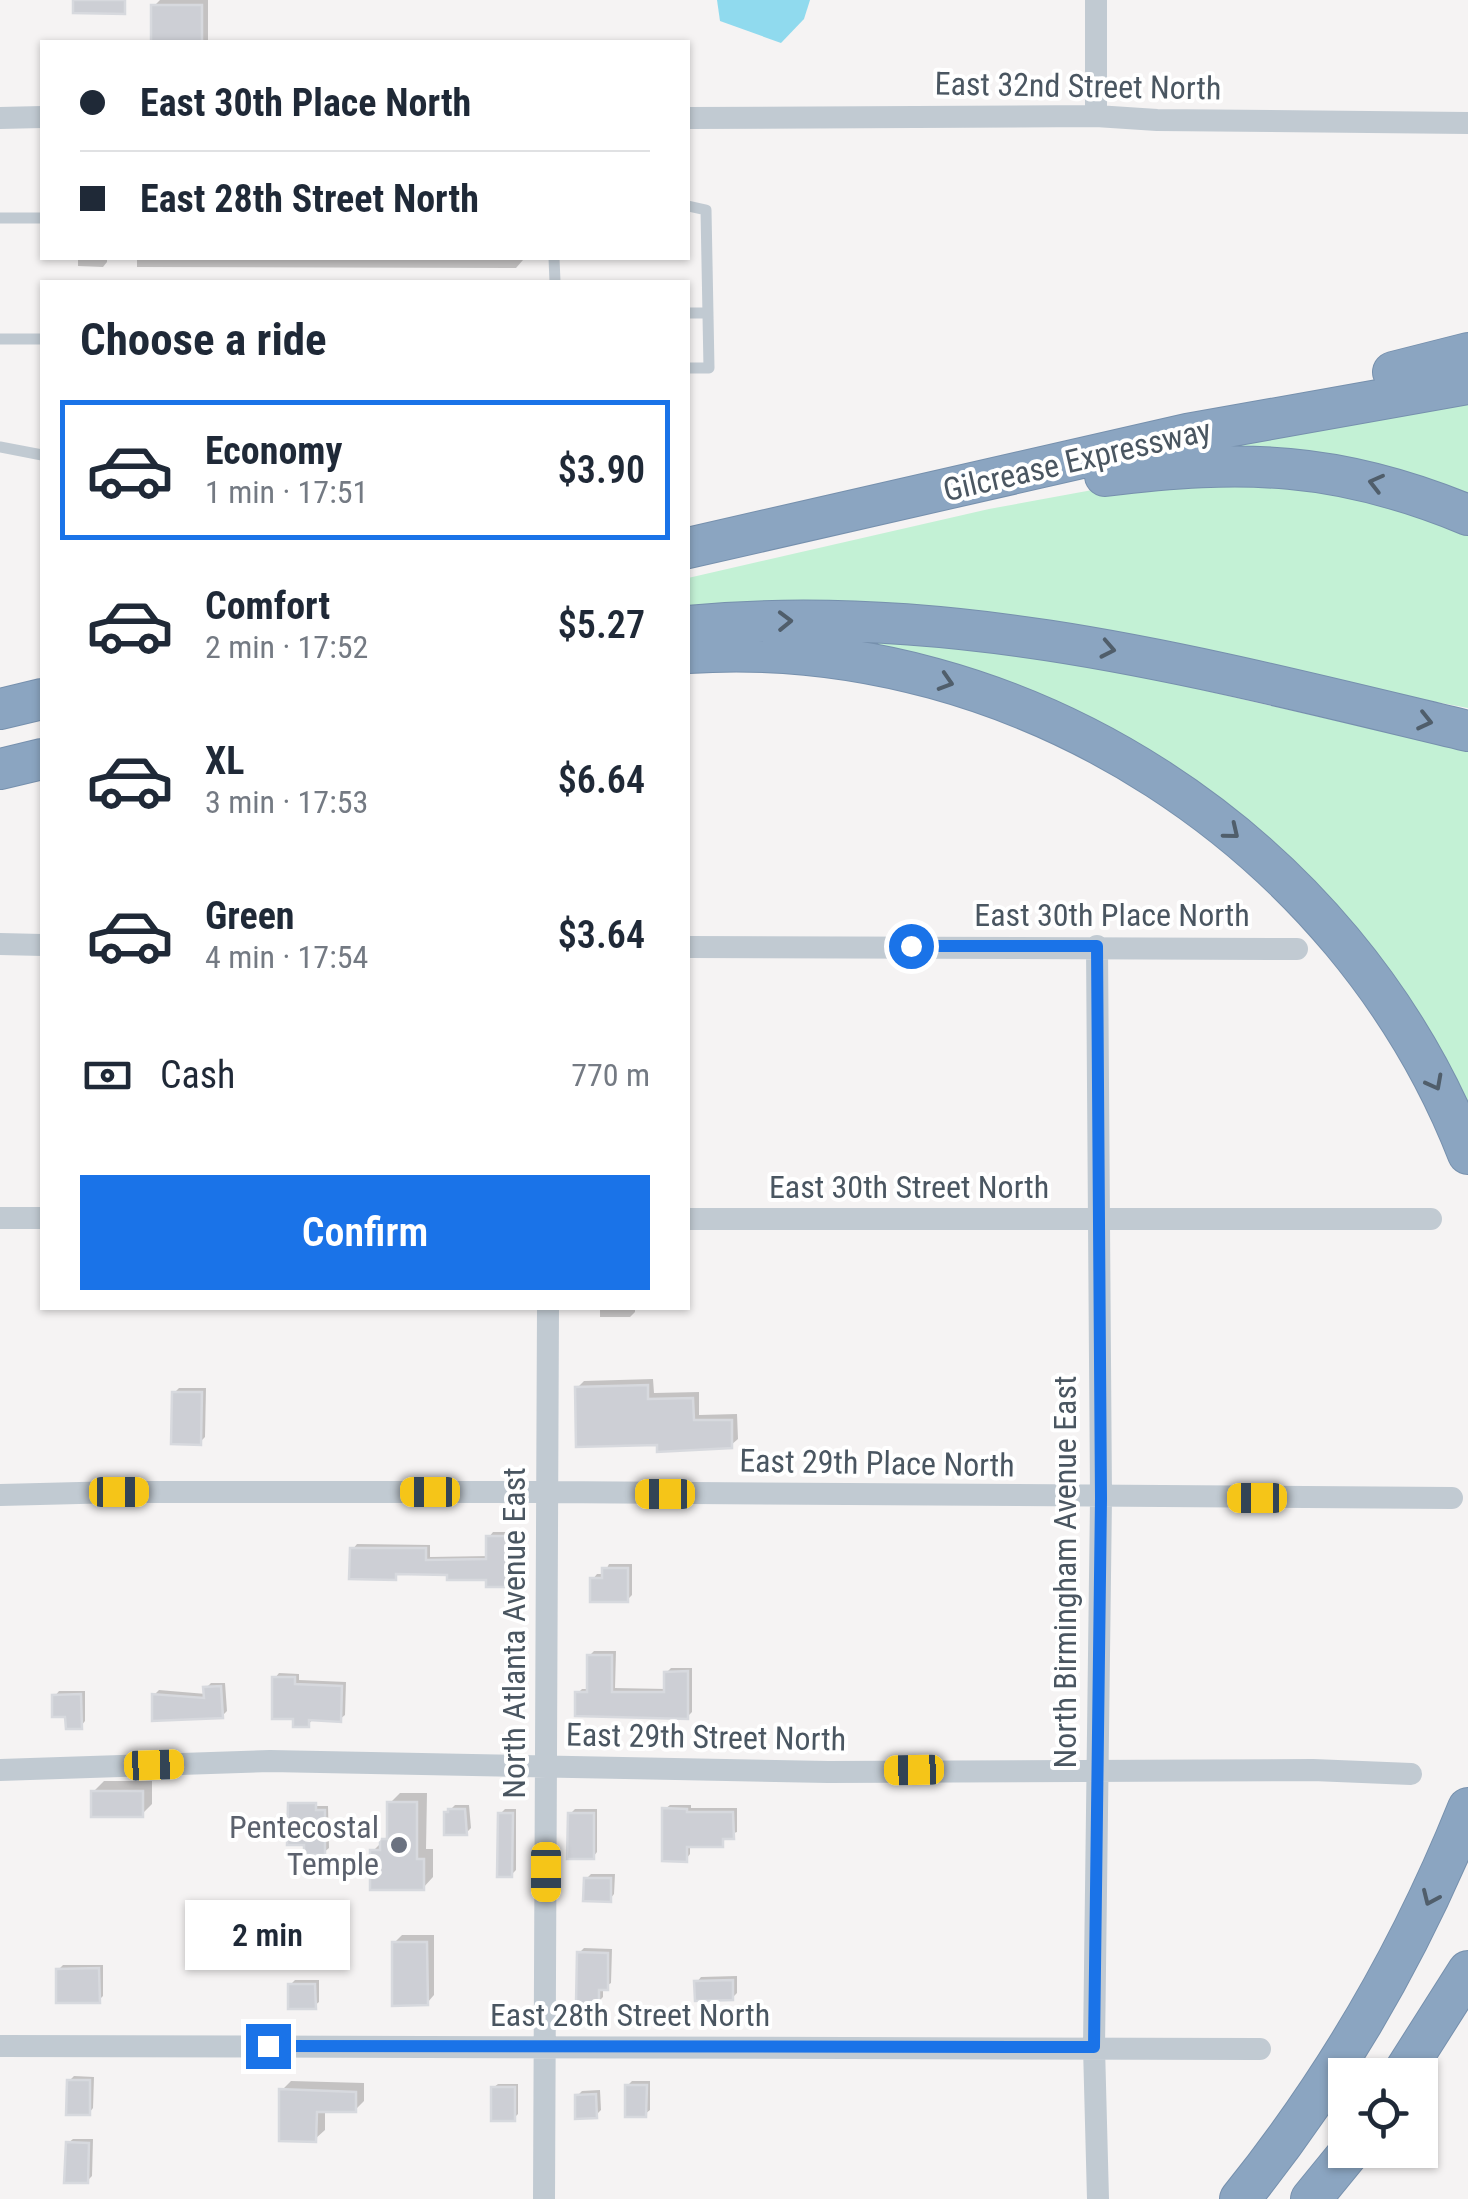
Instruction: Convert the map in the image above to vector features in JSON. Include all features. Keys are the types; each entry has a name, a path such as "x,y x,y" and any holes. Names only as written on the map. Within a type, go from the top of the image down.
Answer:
{"highway":[{"path":"978,482 1468,352"},
{"name":"Gilcrease Expressway","path":"690,548 1222,427 1468,384"},
{"path":"867,506 1222,464 1287,468 1367,481 1468,516"},
{"path":"690,626 892,623 1041,637 1200,668 1468,731"},
{"path":"690,653 811,656 904,670 1037,715 1146,770 1238,835 1324,919 1414,1044 1468,1154"},
{"path":"0,709 40,699"},
{"path":"0,768 40,759"},
{"path":"1240,2199 1279,2151 1352,2044 1422,1916 1468,1808"},
{"path":"1413,2058 1468,1972"},
{"path":"1426,2058 1468,2006"},
{"path":"1310,2199 1336,2168"}],"street":[{"path":"1096,0 1096,116"},
{"name":"East 32nd Street North","path":"690,118 1096,116 1468,123"},
{"path":"0,118 40,117"},
{"path":"0,944 40,945"},
{"name":"East 30th Place North","path":"690,946 1297,949"},
{"name":"North Birmingham Avenue East","path":"1097,946 1101,1498 1094,2047 1098,2199"},
{"path":"0,1218 40,1218"},
{"name":"East 30th Street North","path":"690,1219 1431,1218"},
{"name":"North Atlanta Avenue East","path":"544,2199 548,1310"},
{"name":"East 29th Place North","path":"0,1496 119,1492 546,1492 1452,1498"},
{"name":"East 29th Street North","path":"0,1770 270,1761 828,1772 1313,1770 1411,1774"},
{"name":"East 28th Street North","path":"0,2046 1260,2049"}],"lane":[{"path":"690,206 706,210 708,313 708,368 690,368"},
{"path":"0,218 40,218"},
{"path":"690,313 708,313"},
{"path":"0,339 40,339"},
{"path":"0,447 40,454"}],"green space":[{"path":"1468,395 1468,500 1190,446"},
{"path":"1147,480 1328,483 1468,529 1468,708 1403,696 690,612 690,578 989,509"},
{"path":"853,640 940,644 1107,668 1468,751 1468,1128 1195,791 854,650"}],"water":[{"path":"717,0 810,0 804,19 781,43 720,21"}],"building":[{"path":"73,0 125,0 125,14 73,13"},
{"path":"151,5 202,5 202,40 151,40"},
{"path":"648,1385 648,1399 693,1398 694,1420 732,1420 732,1448 657,1452 657,1445 576,1447 575,1387"},
{"path":"172,1392 202,1392 201,1445 171,1444"},
{"path":"486,1536 509,1536 510,1571 519,1571 519,1587 486,1587 486,1580 447,1580 447,1575 396,1574 396,1580 349,1579 350,1548 426,1548 426,1560 486,1559"},
{"path":"602,1568 628,1568 628,1602 590,1602 590,1578 602,1578"},
{"path":"587,1655 612,1655 612,1692 664,1692 664,1672 688,1671 688,1719 575,1716 575,1692 587,1692"},
{"path":"272,1677 295,1677 295,1684 342,1686 341,1722 309,1720 309,1727 293,1727 293,1719 272,1719"},
{"path":"221,1686 223,1718 152,1721 152,1694 204,1698 203,1687"},
{"path":"81,1694 82,1729 66,1729 65,1717 52,1717 52,1695"},
{"path":"91,1791 143,1791 143,1817 91,1817"},
{"name":"Pentecostal Temple","path":"387,1802 417,1802 417,1859 424,1859 424,1890 370,1890 370,1850 380,1850 380,1839 387,1839"},
{"path":"288,1803 316,1803 316,1810 325,1810 325,1855 304,1855 304,1845 287,1845"},
{"path":"662,1808 733,1812 734,1839 723,1839 723,1847 687,1847 687,1862 662,1861"},
{"path":"465,1809 467,1835 444,1835 444,1812"},
{"path":"498,1813 513,1813 512,1877 497,1877"},
{"path":"568,1813 594,1813 594,1859 567,1859"},
{"path":"584,1878 611,1878 611,1902 583,1901"},
{"path":"392,1942 427,1942 428,2005 392,2006"},
{"path":"577,1952 608,1953 608,1990 599,1990 599,2004 576,2004"},
{"path":"99,1968 100,2003 56,2003 56,1969"},
{"path":"733,1980 733,2000 695,2001 694,1981"},
{"path":"288,1984 315,1984 316,2009 288,2009"},
{"path":"67,2080 90,2080 90,2115 66,2115"},
{"path":"625,2085 647,2085 646,2117 625,2117"},
{"path":"491,2087 515,2087 515,2121 491,2121"},
{"path":"279,2089 356,2092 356,2112 317,2112 316,2142 279,2141"},
{"path":"596,2094 597,2118 575,2119 575,2095"},
{"path":"66,2142 89,2143 88,2183 64,2183"}],"place":[{"name":"Pentecostal Temple","path":"399,1845"}],"route":[{"path":"268,2046 1094,2047 1101,1498 1097,946 911,946"}]}
